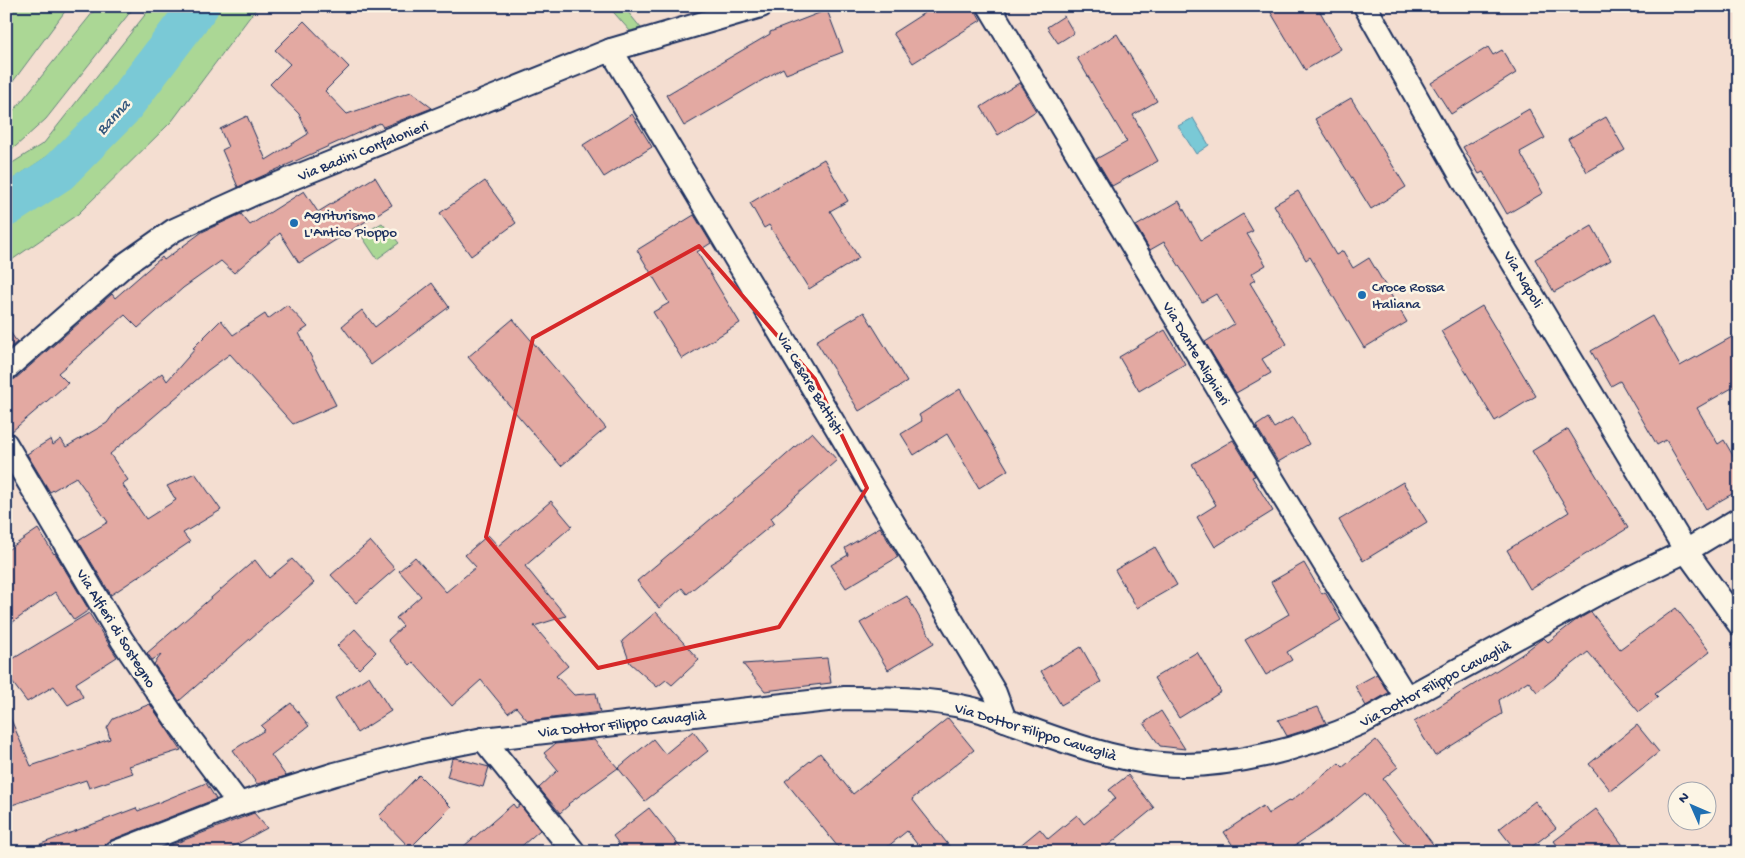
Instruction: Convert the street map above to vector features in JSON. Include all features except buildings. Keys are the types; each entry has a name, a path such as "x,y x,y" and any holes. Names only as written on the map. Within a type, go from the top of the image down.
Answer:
{"street":[{"name":"Via Badini Confalonieri","path":"6,369 127,263 174,230 258,192 611,50 761,6"},
{"name":"Via Dante Alighieri","path":"989,6 1262,462 1407,699"},
{"name":"Via Napoli","path":"1365,6 1464,181 1686,551"},
{"name":"Via Cesare Battisti","path":"611,50 780,330 995,693 1004,720"},
{"name":"Via Alfieri di Sostegno","path":"6,444 122,640 177,721 239,804"},
{"name":"Via Dottor Filippo Cavaglià","path":"116,852 239,804 334,774 423,751 483,739 845,698 928,701 970,708 1103,753 1163,764 1196,764 1248,758 1308,744 1330,737 1364,722 1593,596 1686,551 1739,519"},
{"path":"1686,551 1739,624"},
{"path":"483,739 574,852"}],"highlighted area":[{"path":"699,246 815,379 867,488 779,627 598,668 486,537 533,338"}],"green space":[{"path":"6,6 69,6 6,91"},
{"path":"98,6 135,6 46,119 15,147 6,152 6,117 16,108"},
{"path":"152,6 183,6 76,137 6,184 6,167 44,143"},
{"path":"214,6 258,6 172,121 78,214 6,264 6,224 123,128"},
{"path":"608,6 623,6 641,28 630,31"},
{"path":"382,223 399,243 377,259 361,235"}],"water":[{"path":"1193,118 1209,145 1196,154 1178,126"}],"waterway":[{"name":"Banna","path":"6,207 59,172 122,108 199,6"}],"place":[{"name":"Agriturismo L'Antico Pioppo","path":"294,223"},
{"name":"Croce Rossa Italiana","path":"1362,295"}]}
